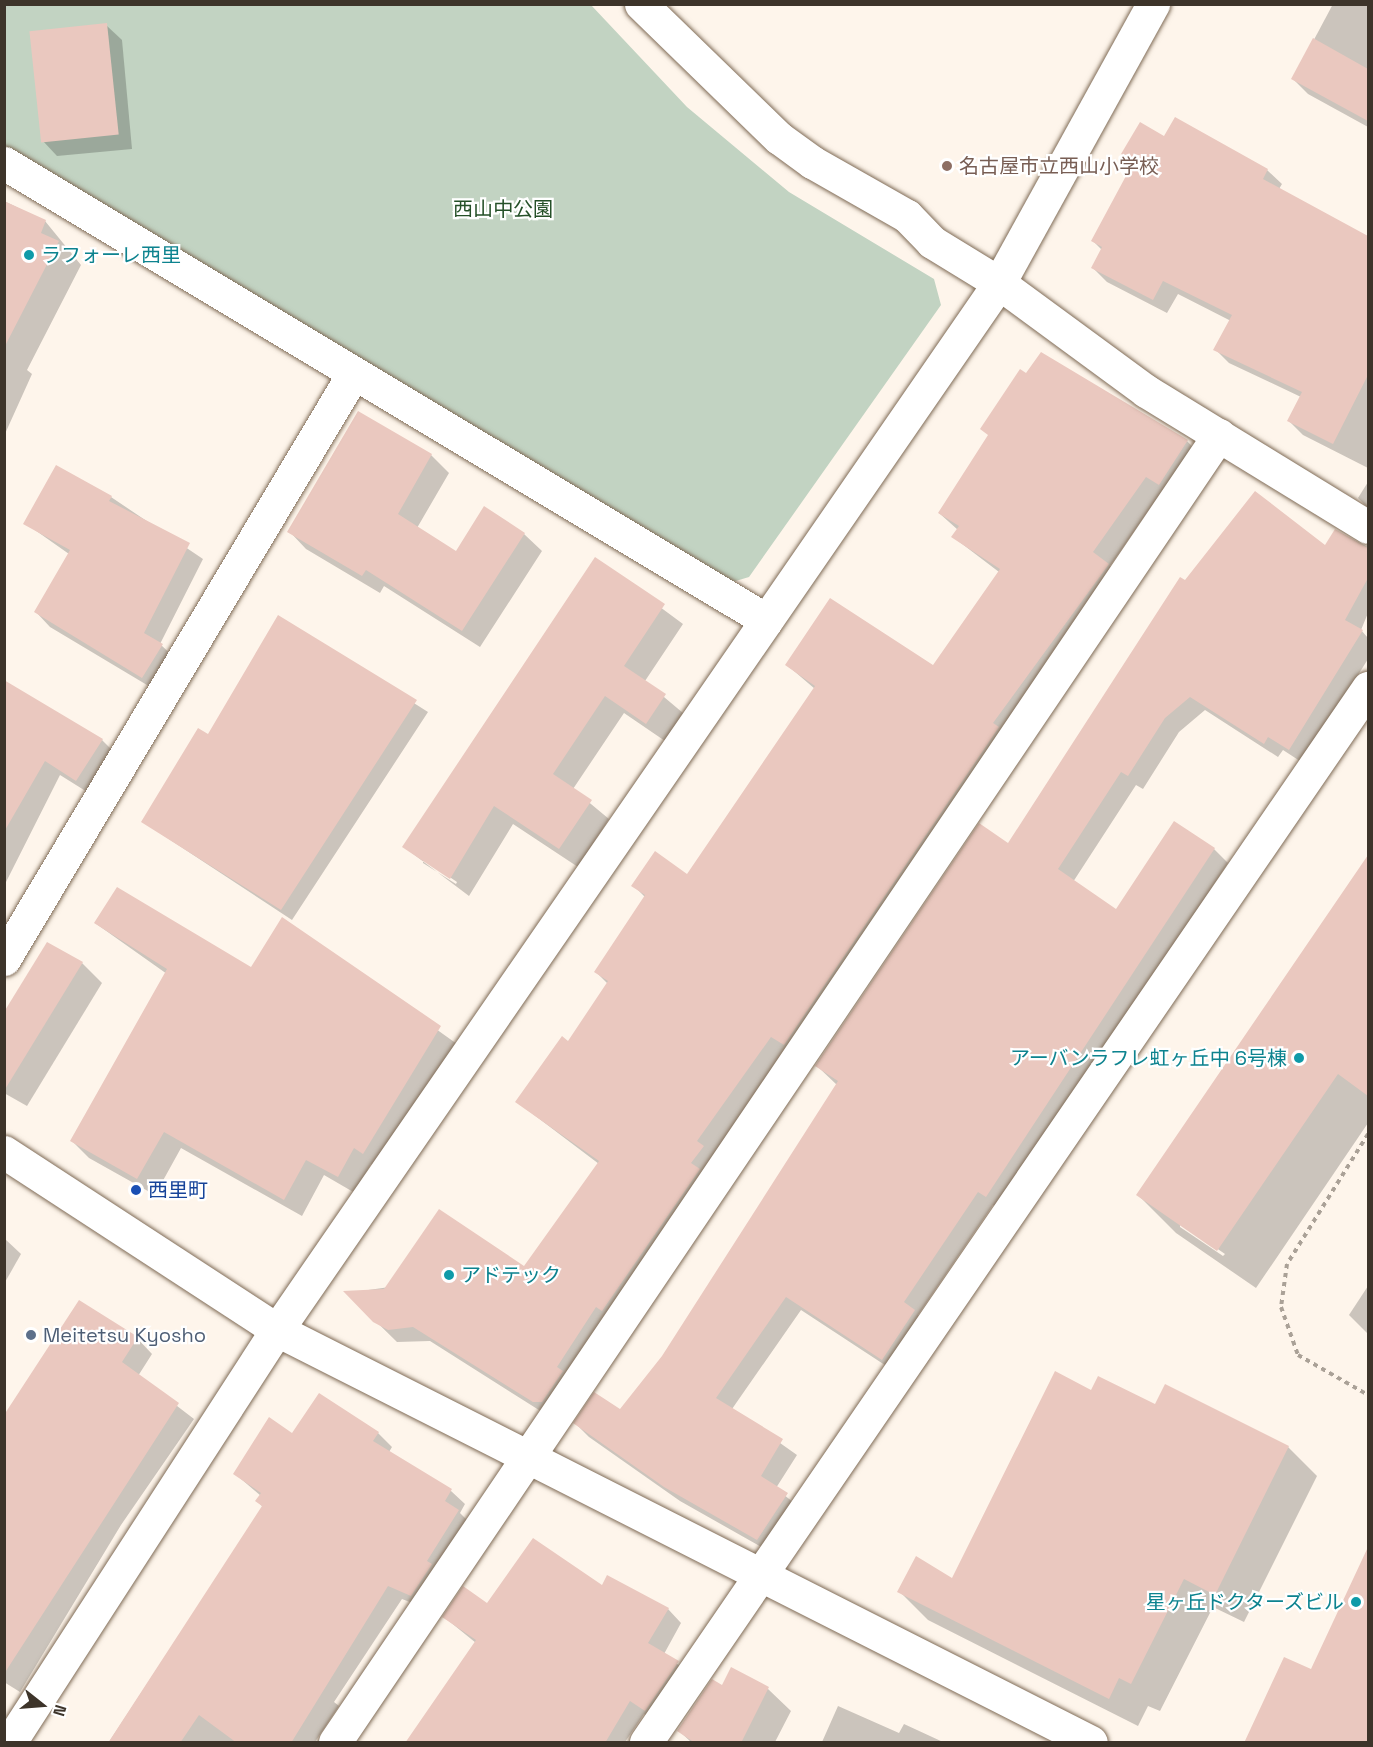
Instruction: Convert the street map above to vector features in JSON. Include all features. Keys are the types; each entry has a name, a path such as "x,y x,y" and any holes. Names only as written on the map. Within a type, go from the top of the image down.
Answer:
{"street":[{"path":"641,4 779,138 907,216 932,242 999,283 1146,391 1368,527"},
{"path":"10,1743 277,1330 999,283 1153,4"},
{"path":"4,163 352,376 766,620"},
{"path":"4,959 352,376"},
{"path":"335,1743 531,1459 1219,435"},
{"path":"646,1743 1368,688"},
{"path":"4,1152 277,1330 1091,1743"}],"path":[{"path":"1368,1134 1287,1264 1281,1307 1298,1355 1368,1395"}],"green space":[{"name":"西山中公園","path":"4,5 591,5 687,107 789,192 934,279 941,305 749,577 729,583 5,146"}],"building":[{"path":"107,23 119,134 41,143 29,31"},
{"path":"1313,38 1368,69 1368,121 1291,79"},
{"path":"1175,117 1268,169 1263,179 1368,236 1368,375 1333,444 1287,421 1302,392 1213,350 1232,315 1163,281 1153,300 1091,268 1102,247 1091,241 1134,161 1121,154 1140,122 1164,136"},
{"name":"ラフォーレ西里","path":"4,201 46,220 41,233 59,241 4,348"},
{"path":"1041,352 1188,440 1159,485 1146,477 1093,552 1109,564 993,723 999,727 784,1045 771,1037 697,1141 704,1146 691,1163 700,1169 602,1311 596,1307 557,1367 563,1371 542,1402 533,1402 413,1327 388,1330 373,1322 343,1291 384,1289 439,1209 524,1266 599,1161 515,1102 562,1036 568,1041 608,981 594,972 645,895 631,886 655,851 687,874 815,686 785,665 830,598 933,665 1000,569 951,537 959,526 938,513 988,435 980,429 1020,369 1026,373"},
{"path":"358,411 432,454 398,514 456,551 484,506 525,533 462,631 366,570 362,576 287,532"},
{"path":"56,465 112,496 109,501 190,543 144,633 163,644 142,678 34,612 70,550 23,524"},
{"path":"1255,491 1325,545 1335,529 1368,548 1368,578 1345,620 1363,630 1289,750 1268,737 1264,744 1190,697 1165,718 1128,776 1121,772 1058,869 1116,909 1174,821 1215,848 986,1197 978,1192 904,1302 915,1310 882,1360 786,1297 716,1398 783,1439 761,1476 788,1493 757,1540 664,1487 573,1423 594,1392 620,1409 662,1356 838,1081 815,1066 979,823 1008,843 1180,577 1185,580"},
{"path":"595,557 665,604 624,666 666,694 646,724 605,696 553,774 592,800 559,849 494,806 450,879 402,847"},
{"path":"278,615 417,700 281,910 141,822 198,728 208,734"},
{"path":"4,680 103,739 76,781 45,761 4,832"},
{"name":"アーバンラフレ虹ヶ丘中 6号棟","path":"1368,855 1368,1096 1338,1074 1217,1251 1136,1195"},
{"path":"117,887 251,967 282,917 441,1026 363,1154 354,1148 338,1177 306,1160 284,1200 164,1132 137,1179 70,1141 167,969 94,923"},
{"path":"47,942 83,962 4,1091 4,1012"},
{"path":"79,1300 138,1337 122,1362 179,1403 4,1674 4,1415"},
{"path":"1055,1371 1091,1390 1098,1376 1155,1404 1165,1384 1289,1446 1215,1595 1184,1579 1131,1684 1119,1678 1109,1699 897,1592 916,1556 952,1578"},
{"path":"319,1393 379,1432 373,1441 452,1489 445,1501 459,1510 427,1561 432,1564 411,1596 388,1586 291,1743 237,1743 199,1715 180,1743 108,1743 262,1506 255,1501 261,1493 233,1474 269,1417 292,1433"},
{"path":"533,1538 602,1585 607,1575 669,1608 648,1643 679,1661 645,1711 630,1701 605,1743 405,1743 476,1640 442,1617 463,1586 487,1603"},
{"name":"星ヶ丘ドクターズビル","path":"1368,1547 1368,1743 1244,1743 1284,1657 1311,1669"},
{"path":"731,1667 769,1687 741,1743 695,1743 677,1731 712,1679 722,1685"}],"place":[{"name":"名古屋市立西山小学校","path":"947,166"},
{"name":"ラフォーレ西里","path":"29,255"},
{"name":"アーバンラフレ虹ヶ丘中 6号棟","path":"1299,1058"},
{"name":"西里町","path":"136,1190"},
{"name":"アドテック","path":"449,1275"},
{"name":"Meitetsu Kyosho","path":"31,1335"},
{"name":"星ヶ丘ドクターズビル","path":"1356,1602"}]}
